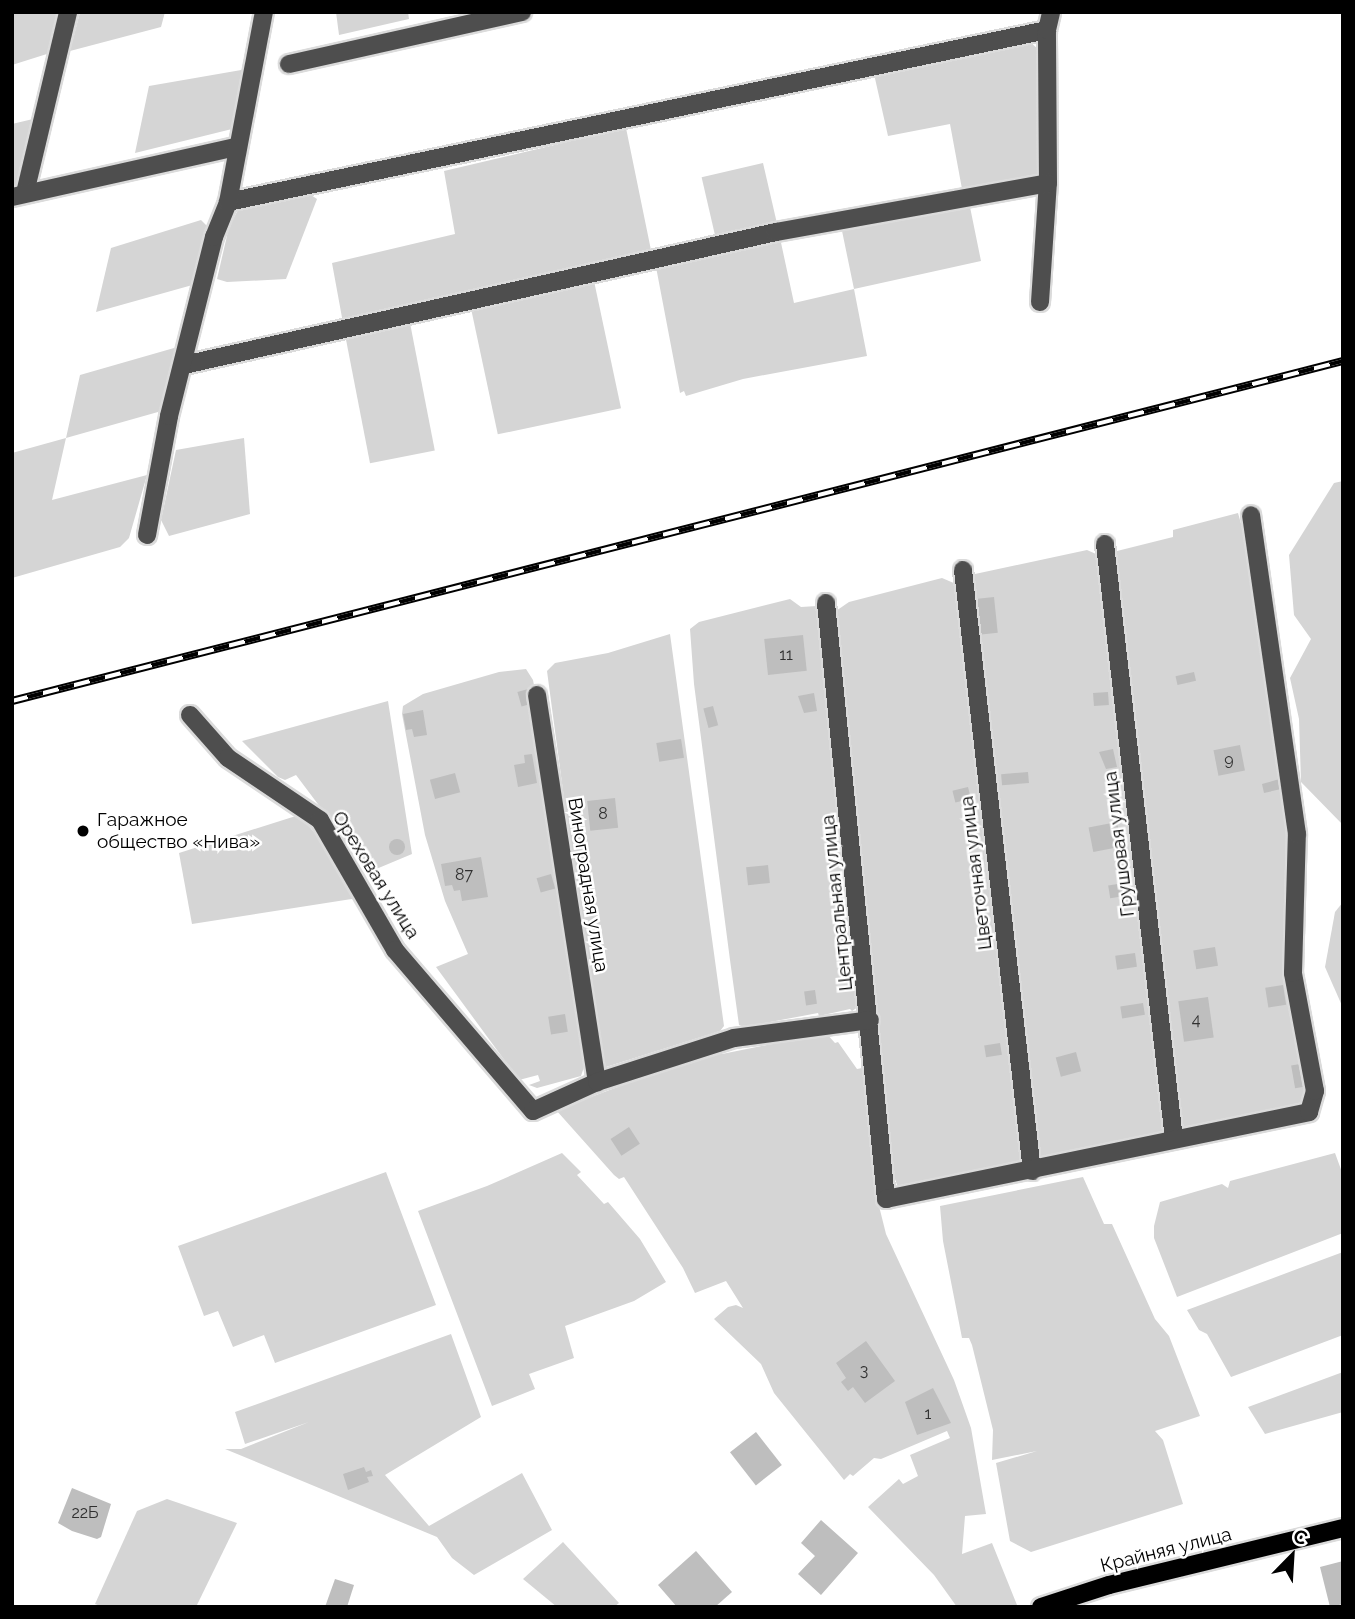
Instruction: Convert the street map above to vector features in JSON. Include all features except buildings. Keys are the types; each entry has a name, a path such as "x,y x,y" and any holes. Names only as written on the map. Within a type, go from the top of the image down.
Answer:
{"main road":[{"name":"Крайняя улица","path":"1041,1607 1063,1597 1343,1528"}],"street":[{"path":"68,12 18,195 236,147"},
{"path":"147,536 169,416 184,365 214,237 228,202 236,147 264,12"},
{"path":"289,64 522,12"},
{"path":"228,202 1049,21 1048,183 1040,302"},
{"path":"184,365 776,232 1048,183"},
{"path":"1032,1171 1309,1112 1315,1091 1293,973 1297,834 1251,515"},
{"name":"Грушовая улица","path":"1105,544 1174,1139"},
{"name":"Цветочная улица","path":"963,570 1032,1171"},
{"name":"Центральная улица","path":"826,603 886,1199 1032,1171"},
{"name":"Виноградная улица","path":"537,695 597,1082"},
{"name":"Ореховая улица","path":"190,715 228,758 276,787 320,820 395,950 533,1111 597,1082"},
{"path":"597,1082 734,1038 870,1020"}],"shaded area":[{"path":"12,12 61,12 50,53 12,65"},
{"path":"80,12 165,12 161,27 70,51"},
{"path":"336,12 408,12 409,19 339,35"},
{"path":"1029,41 1039,50 1041,168 1037,174 962,189 950,124 888,136 874,74"},
{"path":"247,69 232,129 135,153 149,86"},
{"path":"33,119 19,184 12,186 12,124"},
{"path":"626,128 652,255 343,323 332,263 455,234 444,171"},
{"path":"763,163 778,226 716,241 702,177"},
{"path":"308,193 317,199 286,279 227,282 217,279 229,227 241,204"},
{"path":"969,202 981,261 854,289 841,226"},
{"path":"201,220 208,227 196,284 96,312 111,248"},
{"path":"780,238 794,303 854,289 867,356 743,379 686,396 684,391 680,393 656,267"},
{"path":"594,281 621,408 498,434 471,307"},
{"path":"410,323 435,451 370,463 345,336"},
{"path":"181,346 165,410 66,438 80,375"},
{"path":"66,438 52,500 147,475 129,538 120,547 12,578 12,453"},
{"path":"244,438 250,514 169,536 161,520 176,450"},
{"path":"1343,481 1343,825 1301,782 1299,719 1290,678 1311,639 1294,615 1289,555 1334,483"},
{"path":"1238,513 1249,552 1289,776 1309,1094 1301,1106 1180,1131 1113,552 1173,537 1173,530"},
{"path":"1087,550 1096,554 1165,1132 1039,1159 970,582 975,574"},
{"path":"942,578 956,584 1023,1153 1022,1163 906,1186 897,1185 895,1179 833,613 849,602"},
{"path":"790,599 801,607 817,606 858,1007 852,1011 850,1009 819,1016 818,1013 744,1027 739,1025 730,960 694,684 690,629 699,622"},
{"path":"670,634 724,1026 720,1031 606,1067 599,1060 547,671 555,663 608,653"},
{"path":"526,669 533,680 536,696 585,1064 581,1076 537,1088 529,1085 540,1081 538,1075 519,1080 436,967 468,954 445,901 425,835 402,714 403,706 423,694 499,672"},
{"path":"388,701 412,854 369,872 296,775 285,780 278,777 242,741"},
{"path":"299,815 329,849 358,898 192,924 179,853"},
{"path":"1343,902 1343,1008 1325,967 1335,912"},
{"path":"826,1033 835,1043 838,1042 857,1069 862,1068 876,1194 886,1234 954,1380 971,1428 986,1514 965,1516 962,1554 992,1543 1017,1605 1014,1607 957,1607 934,1575 868,1507 899,1479 903,1484 918,1476 910,1455 950,1438 947,1431 881,1459 874,1458 844,1480 774,1393 761,1364 714,1319 728,1307 736,1305 743,1308 726,1281 695,1293 683,1268 624,1177 619,1179 614,1175 556,1110 709,1053 722,1054"},
{"path":"562,1153 581,1172 577,1175 604,1204 608,1202 640,1239 666,1282 634,1301 565,1326 574,1358 529,1374 535,1389 492,1406 418,1211 487,1186"},
{"path":"1335,1153 1343,1175 1343,1233 1177,1297 1154,1238 1160,1202 1222,1184 1228,1188 1230,1181"},
{"path":"386,1172 436,1305 275,1363 264,1335 233,1347 218,1311 204,1316 178,1246"},
{"path":"1083,1177 1104,1224 1112,1224 1155,1319 1169,1336 1200,1416 1155,1431 1163,1440 1183,1504 1031,1552 1010,1541 996,1463 1037,1451 992,1460 993,1430 972,1345 969,1338 962,1338 943,1241 940,1206"},
{"path":"1343,1252 1343,1335 1231,1377 1207,1334 1199,1330 1187,1310"},
{"path":"451,1334 481,1417 385,1475 429,1526 522,1473 552,1530 474,1575 452,1558 437,1537 225,1449 241,1449 309,1422 245,1444 235,1412"},
{"path":"1343,1372 1343,1412 1265,1434 1248,1407"},
{"path":"167,1499 237,1523 196,1607 103,1607 95,1604 137,1511"},
{"path":"563,1542 619,1603 614,1607 557,1607 523,1579"}],"railway":[{"path":"12,701 1343,361"}],"place":[{"name":"Гаражное общество «Нива»","path":"83,831"}]}
